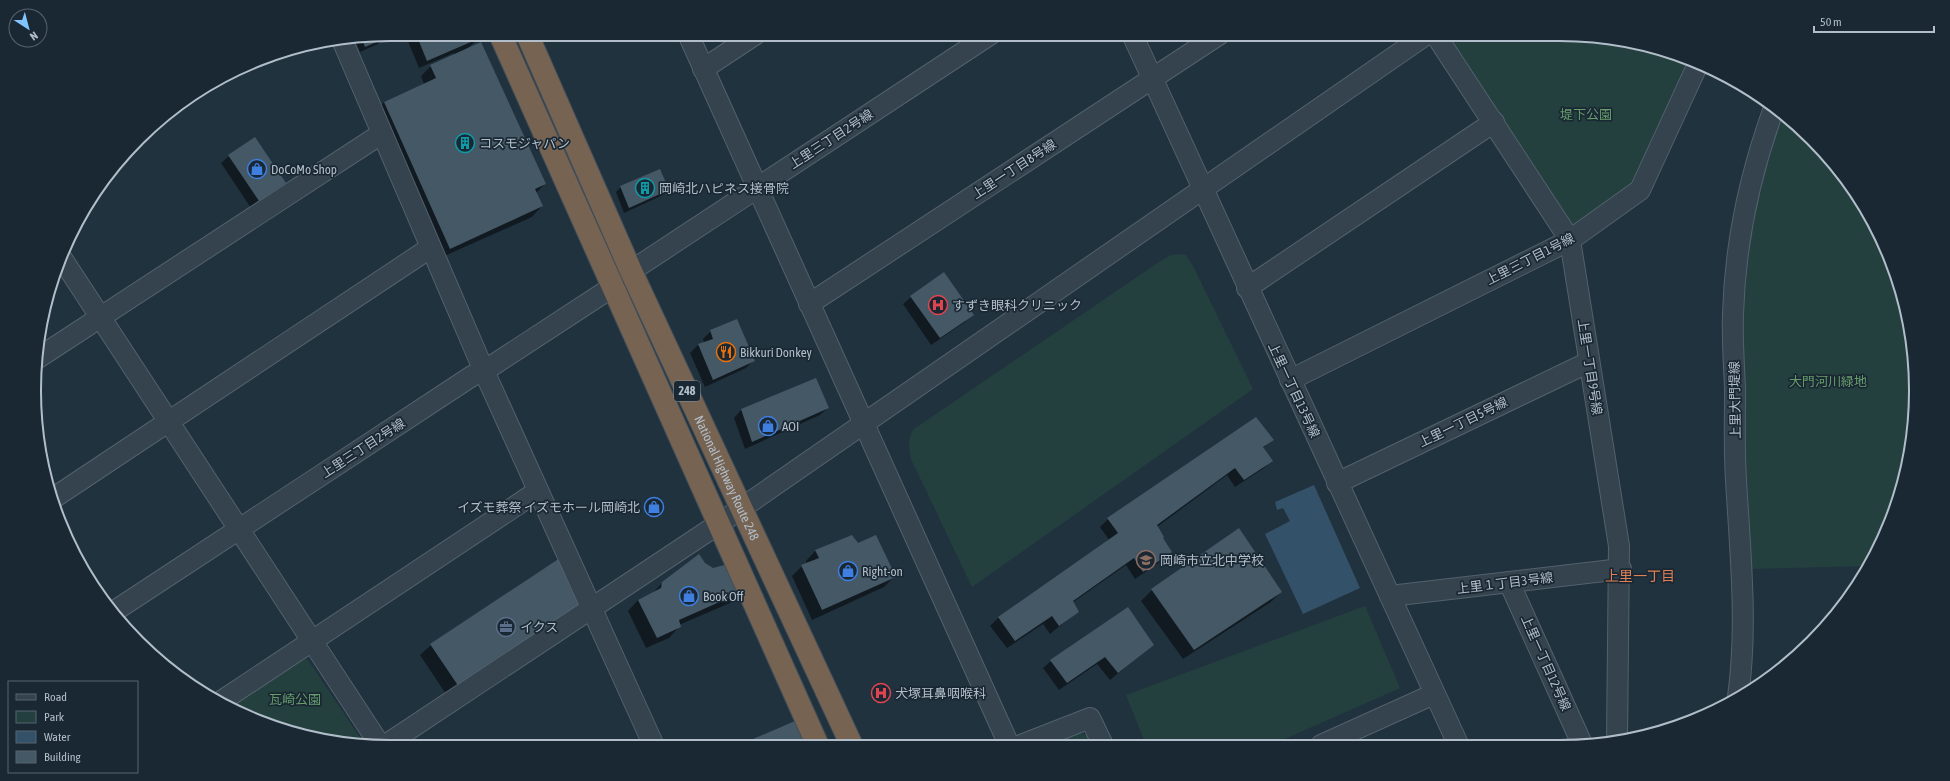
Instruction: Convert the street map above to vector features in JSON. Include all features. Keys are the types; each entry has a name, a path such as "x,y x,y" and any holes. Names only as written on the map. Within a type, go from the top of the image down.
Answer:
{"highway":[{"name":"National Highway Route 248","path":"503,41 720,523 815,740"},
{"name":"National Highway Route 248","path":"530,41 631,271 849,740"}],"street":[{"path":"691,41 1007,740"},
{"path":"703,69 745,41"},
{"name":"上里三丁目2号線","path":"631,271 980,41"},
{"name":"上里一丁目13号線","path":"1135,41 1202,190 1456,740"},
{"name":"上里一丁目8号線","path":"809,304 1209,41"},
{"path":"393,740 593,609 864,425 1417,41"},
{"name":"上里一丁目9号線","path":"1440,41 1570,240 1619,546 1621,569 1613,736"},
{"path":"344,44 381,134 484,371 651,740"},
{"name":"上里三丁目1号線","path":"1290,380 1570,240 1640,190 1696,69"},
{"name":"上里大門堤線","path":"1739,690 1741,674 1742,585 1736,478 1733,308 1736,265 1747,193 1772,113"},
{"path":"1247,288 1494,122"},
{"path":"43,355 381,134"},
{"path":"58,495 430,248"},
{"path":"65,264 376,739"},
{"name":"上里三丁目2号線","path":"118,609 472,376 484,371 614,286"},
{"name":"上里一丁目5号線","path":"1337,483 1589,362"},
{"path":"226,698 538,491"},
{"name":"上里１丁目3号線","path":"1390,596 1621,569"},
{"name":"上里一丁目12号線","path":"1509,582 1580,739"},
{"path":"1332,740 1434,694"},
{"path":"1034,740 1090,718 1101,740"}],"green space":[{"name":"堤下公園","path":"1449,41 1560,41 1605,44 1650,53 1689,67 1634,186 1571,227"},
{"name":"大門河川緑地","path":"1778,118 1807,143 1837,178 1850,196 1873,236 1897,300 1906,345 1908,368 1909,390 1906,436 1897,481 1890,503 1873,545 1861,566 1745,569 1741,323 1744,268 1755,197"},
{"path":"1171,255 1186,255 1193,266 1253,389 972,587 911,459 909,443 912,432 914,429 1159,262"},
{"path":"1365,606 1400,688 1282,740 1144,740 1126,695"},
{"name":"瓦崎公園","path":"304,654 361,738 345,737 300,728 257,713 233,702"},
{"path":"1078,732 1088,736 1090,740 1057,740"}],"water":[{"path":"1314,485 1360,588 1303,614 1265,534 1290,521 1283,508 1277,510 1275,502"}],"building":[{"path":"419,41 473,41 427,61"},
{"path":"363,42 378,42 365,47"},
{"name":"コスモジャパン","path":"481,42 546,184 535,189 543,206 450,249 384,102 436,78 430,65"},
{"name":"DoCoMo Shop","path":"255,137 286,183 259,201 228,155"},
{"name":"岡崎北ハピネス接骨院","path":"660,169 669,190 629,208 620,186"},
{"path":"944,272 974,315 940,338 910,296"},
{"name":"Bikkuri Donkey","path":"737,319 755,361 713,380 698,344 713,339 710,330"},
{"name":"AOI","path":"816,378 829,408 752,442 741,409"},
{"path":"1256,417 1274,440 1263,447 1273,461 1244,480 1235,468 1157,525 1172,552 1143,572 1134,558 1073,601 1079,612 1059,626 1052,616 1015,641 998,617 1118,533 1107,518"},
{"path":"1239,528 1282,592 1194,650 1151,589"},
{"name":"Right-on","path":"852,535 858,543 876,535 896,577 822,610 801,565 819,558 815,550"},
{"name":"Book Off","path":"699,554 705,563 713,568 728,564 742,592 679,620 681,627 657,638 638,600 661,588 662,582"},
{"name":"イクス","path":"560,558 581,610 461,690 430,644"},
{"path":"1128,607 1154,645 1118,673 1105,657 1067,683 1050,660"},
{"path":"795,721 803,740 751,740"}],"place":[{"name":"コスモジャパン","path":"465,143"},
{"name":"DoCoMo Shop","path":"257,169"},
{"name":"岡崎北ハピネス接骨院","path":"645,188"},
{"name":"すずき眼科クリニック","path":"938,305"},
{"name":"Bikkuri Donkey","path":"726,352"},
{"name":"AOI","path":"768,426"},
{"name":"イズモ葬祭 イズモホール岡崎北","path":"654,507"},
{"name":"岡崎市立北中学校","path":"1146,560"},
{"name":"Right-on","path":"848,571"},
{"name":"Book Off","path":"689,596"},
{"name":"イクス","path":"506,627"},
{"name":"犬塚耳鼻咽喉科","path":"881,693"}],"district":[{"name":"上里一丁目","path":"1640,576"}]}
